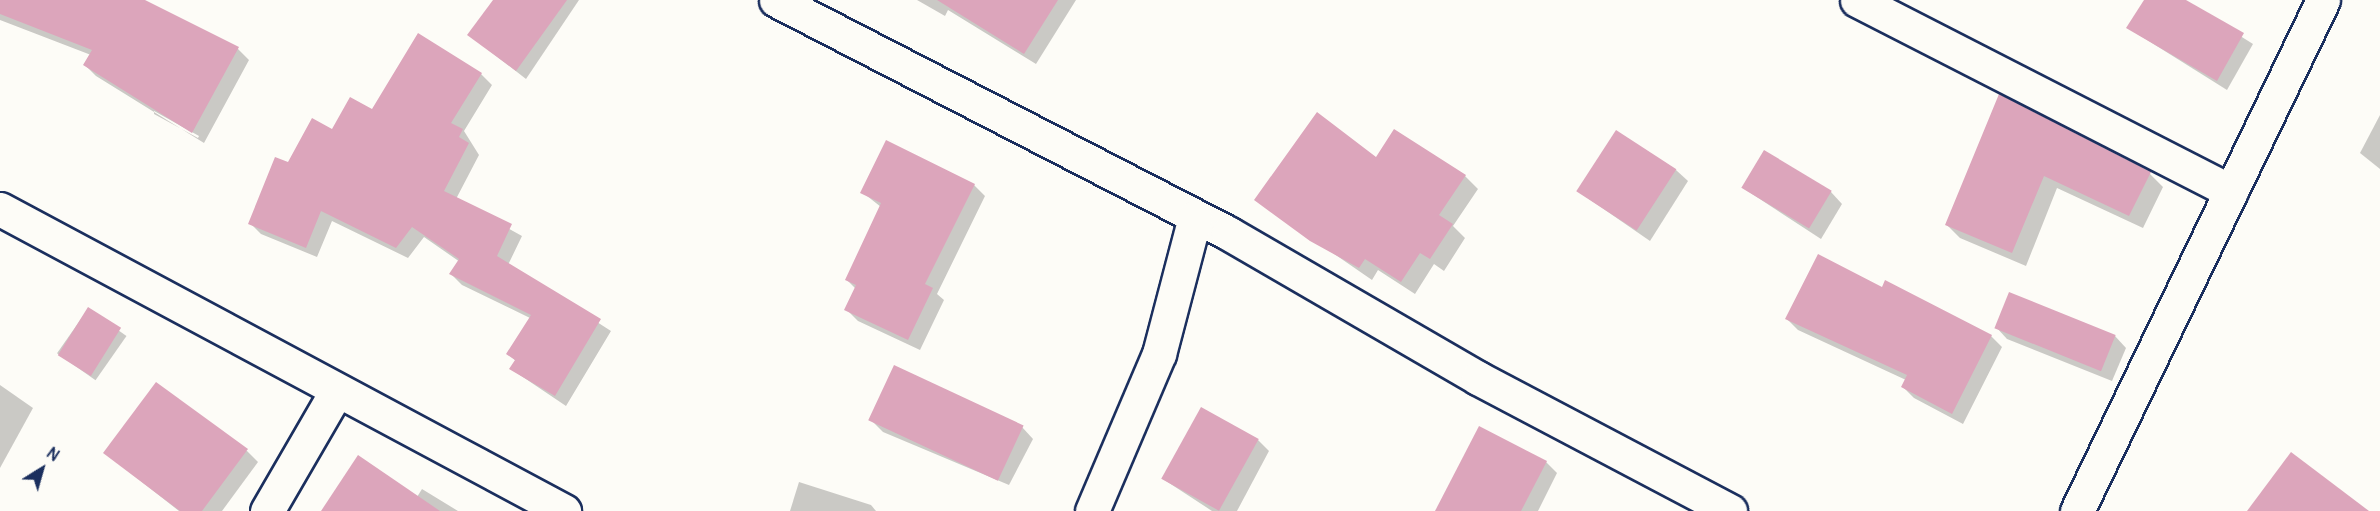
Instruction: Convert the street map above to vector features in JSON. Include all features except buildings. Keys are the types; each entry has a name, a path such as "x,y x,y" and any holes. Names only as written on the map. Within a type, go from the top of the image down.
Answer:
{"street":[{"path":"776,0 1195,217 1478,378 1730,511"},
{"path":"1857,0 2231,191"},
{"path":"2077,511 2323,0"},
{"path":"0,209 336,392 564,511"},
{"path":"1092,511 1159,354 1195,217"},
{"path":"267,511 336,392"}]}
